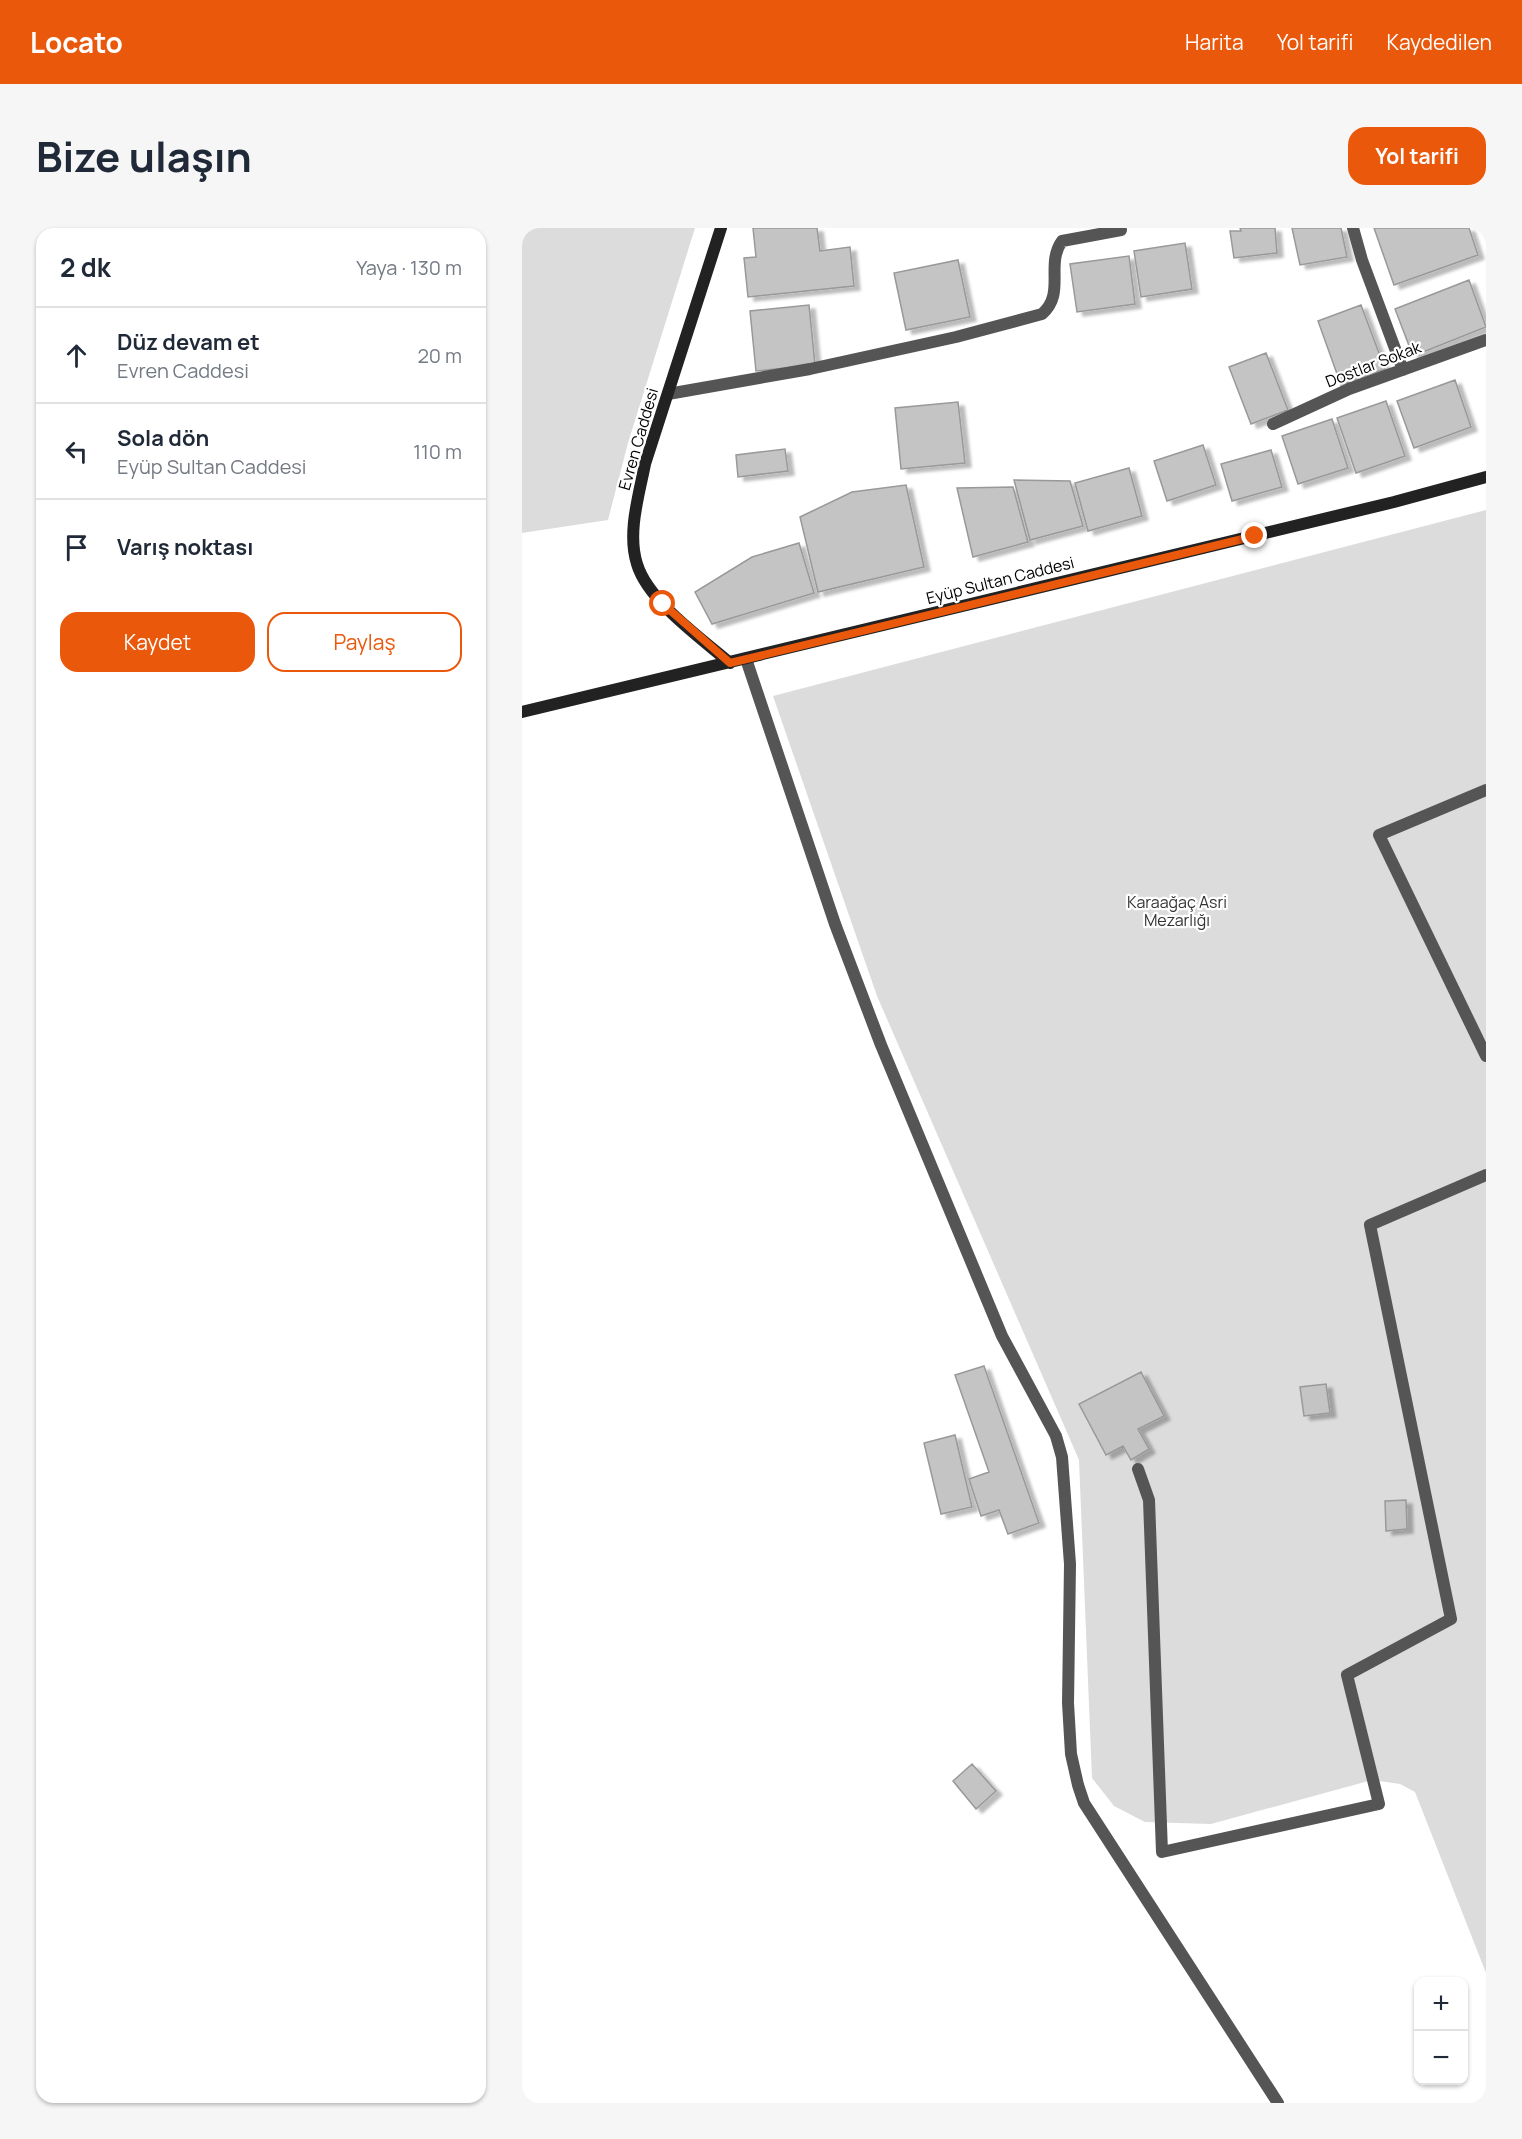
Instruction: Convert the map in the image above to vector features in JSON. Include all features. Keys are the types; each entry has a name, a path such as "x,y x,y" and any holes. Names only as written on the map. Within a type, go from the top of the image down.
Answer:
{"main road":[{"name":"Evren Caddesi","path":"721,228 645,464 637,501 634,536 636,563 645,584 663,604 730,663"},
{"name":"Eyüp Sultan Caddesi","path":"522,712 1370,508 1486,477"}],"street":[{"path":"1353,228 1362,260 1403,370"},
{"path":"668,394 855,359 956,337 1042,314 1051,306 1055,292 1055,251 1062,241 1121,230"},
{"name":"Dostlar Sokak","path":"1273,424 1349,389 1486,340"},
{"path":"746,659 835,924 881,1045 1002,1336 1056,1436 1062,1457 1070,1564 1068,1702 1071,1754 1084,1803 1278,2103"},
{"path":"1486,790 1379,835 1486,1056"},
{"path":"1138,1469 1149,1500 1162,1852 1379,1804 1347,1675 1451,1619 1370,1225 1486,1175"}],"green space":[{"path":"522,228 695,228 628,443 608,520 522,533"},
{"name":"Karaağaç Asri Mezarlığı","path":"1486,510 1486,1973 1415,1792 1400,1784 1372,1780 1211,1824 1145,1822 1114,1806 1092,1778 1079,1460 877,996 773,696"}],"building":[{"path":"753,228 817,228 820,251 850,247 854,286 748,297 744,258 756,257"},
{"path":"1240,228 1275,228 1277,253 1234,258 1230,231 1241,231"},
{"path":"1292,228 1341,228 1347,257 1300,265"},
{"path":"1374,228 1469,228 1478,255 1394,285"},
{"path":"1185,243 1192,289 1141,297 1134,251"},
{"path":"1129,256 1135,304 1077,312 1070,264"},
{"path":"958,260 970,317 906,330 894,273"},
{"path":"1469,280 1486,327 1413,356 1395,309"},
{"path":"809,305 815,365 756,371 750,311"},
{"path":"1361,305 1385,369 1341,385 1318,321"},
{"path":"1266,353 1288,410 1251,424 1229,367"},
{"path":"1455,380 1471,427 1414,448 1397,401"},
{"path":"1386,401 1405,456 1356,473 1337,418"},
{"path":"958,402 965,463 901,469 895,408"},
{"path":"1332,419 1348,468 1298,484 1282,436"},
{"path":"1203,445 1216,485 1167,501 1154,461"},
{"path":"785,449 788,471 738,477 736,455"},
{"path":"1271,450 1282,487 1232,501 1221,464"},
{"path":"1129,468 1142,516 1088,531 1075,483"},
{"path":"1014,480 1070,481 1083,526 1030,540"},
{"path":"906,485 924,567 818,592 800,517 852,492"},
{"path":"1013,487 1028,542 973,557 957,488"},
{"path":"799,543 814,593 712,624 695,592 752,557"},
{"path":"984,1366 1039,1523 1008,1534 999,1510 981,1516 969,1479 989,1472 955,1375"},
{"path":"1141,1372 1164,1416 1138,1429 1149,1449 1131,1460 1123,1446 1106,1455 1079,1404"},
{"path":"1326,1384 1330,1413 1304,1416 1300,1387"},
{"path":"955,1435 972,1507 941,1514 924,1443"},
{"path":"1406,1500 1407,1529 1386,1531 1385,1501"},
{"path":"972,1764 996,1791 976,1809 953,1781"}],"route":[{"path":"663,604 730,663 1255,536"}]}
